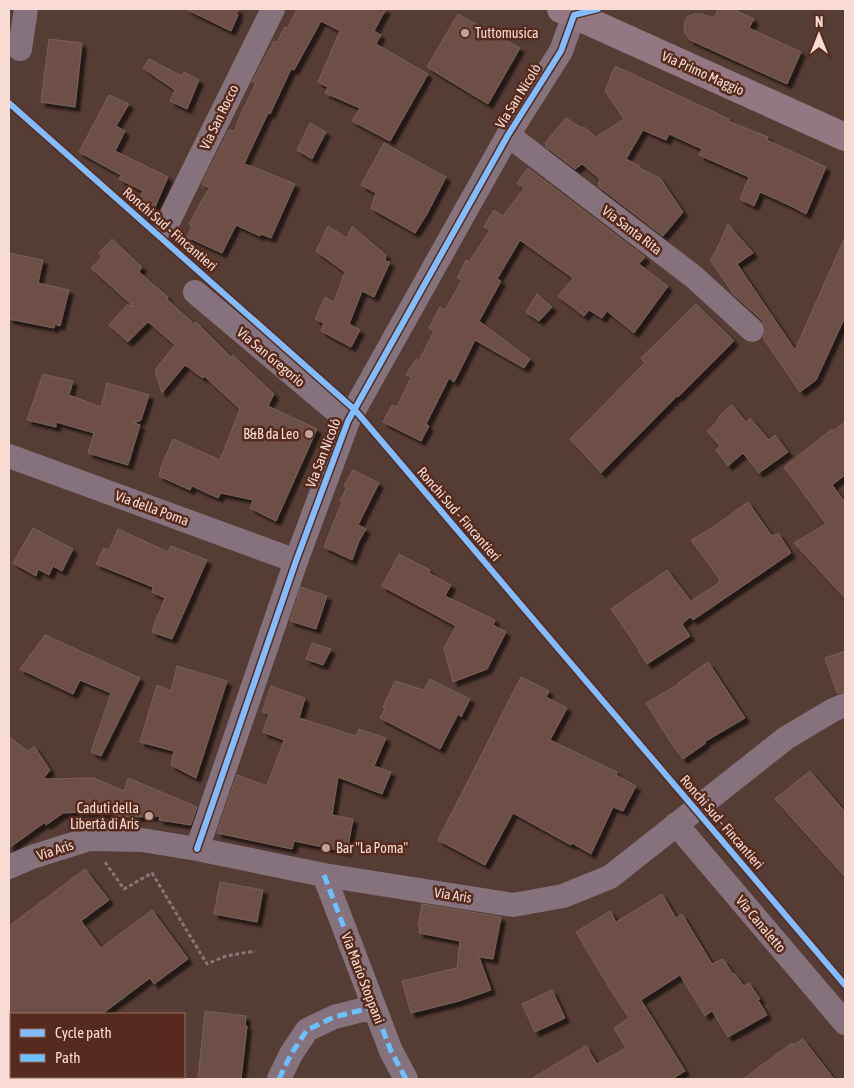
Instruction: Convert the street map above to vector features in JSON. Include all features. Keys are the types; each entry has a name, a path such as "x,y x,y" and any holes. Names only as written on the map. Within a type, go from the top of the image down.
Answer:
{"main road":[{"name":"Via Primo Maggio","path":"567,12 845,138"}],"street":[{"path":"20,49 26,9"},
{"name":"Via San Rocco","path":"166,226 273,9"},
{"name":"Via San Nicolò","path":"197,849 296,561 348,421 508,135 561,51 567,12"},
{"name":"Via Santa Rita","path":"508,135 694,278 752,330"},
{"name":"Via San Gregorio","path":"195,292 348,421"},
{"name":"Via della Poma","path":"9,456 296,561"},
{"name":"Via Aris","path":"9,868 32,857 89,839 142,840 197,849 324,876 513,905 563,896 610,876 786,738 845,705"},
{"name":"Via Canaletto","path":"676,824 845,1023"},
{"name":"Via Mario Stoppani","path":"324,876 391,1051 406,1079"},
{"path":"279,1079 290,1054 307,1030 334,1018 374,1007"}],"path":[{"path":"89,839 124,889 152,873 207,964 226,956 255,951"}],"building":[{"path":"186,9 239,9 231,31"},
{"path":"297,9 386,9 374,31 381,35 376,44 428,74 390,141 352,121 360,108 325,93 328,87 318,82 340,31 321,21 294,70 291,69 244,164 295,184 271,238 261,234 260,236 236,225 222,253 187,237 192,225 189,224 209,188 202,184 229,130 235,131 239,118 256,83 252,82 274,41 277,42 285,27 288,28"},
{"path":"718,9 733,9 754,19 749,28 801,52 787,84 690,40 685,33 684,24 687,17 701,14 714,18"},
{"path":"458,14 520,48 488,104 427,67"},
{"path":"49,39 82,43 75,107 41,102"},
{"path":"149,59 182,76 184,72 199,80 187,109 170,101 175,90 143,68"},
{"path":"615,66 729,119 728,121 768,137 767,140 826,167 806,214 760,192 754,206 740,199 749,177 699,155 702,149 669,134 666,140 643,130 626,159 660,178 683,212 663,236 598,186 600,179 582,164 575,169 545,146 547,144 545,143 566,118 582,128 584,127 596,137 624,119 605,91"},
{"path":"109,95 129,104 116,126 125,131 115,151 168,177 155,207 139,199 143,191 119,179 121,175 79,152"},
{"path":"310,123 326,132 312,159 297,150"},
{"path":"384,143 446,177 415,233 371,208 376,193 361,185"},
{"path":"528,168 645,257 639,264 668,286 634,333 607,311 602,318 589,310 584,316 558,296 573,278 520,240 497,279 501,281 479,321 530,359 524,368 475,340 454,382 449,378 426,424 429,426 421,441 383,422 392,405 397,407 411,377 406,375 416,359 419,361 434,331 429,328 440,307 445,310 462,280 457,278 466,260 469,262 490,230 484,227 494,210 503,216 524,188 517,183"},
{"path":"728,224 753,253 737,264 795,350 845,237 845,317 816,380 800,392 763,338 765,326 762,320 734,295 710,260"},
{"path":"328,226 347,238 352,226 386,255 385,261 390,262 374,297 362,291 349,324 360,330 351,347 321,331 324,323 315,319 325,297 334,302 345,272 316,251"},
{"path":"112,239 142,267 139,272 168,297 167,299 194,324 196,322 231,357 233,355 274,394 268,406 317,429 276,521 250,508 253,500 221,493 218,498 192,486 190,490 159,476 173,439 220,460 240,409 204,376 203,378 185,365 162,393 155,370 175,345 148,322 128,342 109,325 127,305 133,306 91,268 102,257 99,253"},
{"path":"9,253 43,260 38,283 69,290 60,326 55,324 54,328 9,319"},
{"path":"537,294 552,307 539,321 526,312"},
{"path":"696,304 734,341 601,473 570,439 645,363 641,358"},
{"path":"43,374 73,381 69,395 101,407 107,383 149,395 141,420 134,423 140,425 128,465 88,453 94,433 56,422 56,427 27,420"},
{"path":"732,405 746,422 750,418 769,440 775,435 788,452 759,473 743,453 728,466 716,450 720,446 707,431 716,423 720,415"},
{"path":"845,422 845,475 832,485 845,502 845,598 794,543 826,524 784,467 832,429 833,431"},
{"path":"353,470 379,483 358,525 366,529 352,560 324,547 342,502 340,501 347,487 344,486"},
{"path":"748,502 772,536 778,533 791,553 693,620 690,617 682,624 690,636 647,664 611,609 667,570 691,601 719,583 718,581 720,580 691,540 715,526"},
{"path":"33,528 73,549 62,571 53,566 49,575 38,569 36,576 13,563"},
{"path":"118,529 168,552 171,546 207,560 172,639 152,632 165,598 152,592 153,587 96,564 104,548 109,550"},
{"path":"399,554 430,570 429,573 451,585 445,596 495,620 493,625 506,632 487,669 453,682 444,648 456,626 382,586"},
{"path":"301,587 327,596 316,629 290,621"},
{"path":"45,635 140,678 101,756 91,752 111,693 80,680 73,694 20,669"},
{"path":"312,643 331,649 323,665 306,659"},
{"path":"845,651 845,692 837,693 825,658"},
{"path":"708,662 745,718 704,742 706,743 683,759 646,703 679,684"},
{"path":"177,666 227,681 196,778 171,765 174,751 140,742 157,685 171,691"},
{"path":"521,677 549,691 546,697 567,708 550,740 617,772 616,775 636,786 623,811 613,807 591,854 513,813 485,865 438,840"},
{"path":"430,679 470,699 461,717 458,714 440,749 380,718 395,681 424,690"},
{"path":"271,686 305,698 299,718 356,736 359,729 386,738 374,766 391,772 382,794 338,777 332,815 353,819 347,852 294,841 292,849 217,833 237,775 267,786 284,740 263,732 269,714 262,712"},
{"path":"9,737 28,751 34,746 50,770 43,779 94,778 124,791 128,778 197,807 191,825 159,820 160,816 132,817 83,812 63,813 46,825 44,823 9,848"},
{"path":"810,771 845,812 845,877 775,799"},
{"path":"85,869 109,900 81,921 101,948 152,910 188,959 154,984 150,978 103,1013 9,1014 9,926"},
{"path":"220,882 263,890 257,922 214,914"},
{"path":"662,894 676,918 682,914 712,964 723,959 744,986 749,983 760,999 758,1000 767,1015 728,1037 712,1011 705,1016 680,975 641,1000 685,1071 672,1079 531,1079 586,1046 597,1064 626,1048 614,1028 629,1018 576,932 610,911 616,922"},
{"path":"422,904 501,917 493,959 479,957 491,990 459,1001 411,1013 402,981 457,968 460,941 419,933 420,926 418,926"},
{"path":"552,990 565,1018 535,1032 522,1004"},
{"path":"205,1011 246,1016 245,1026 247,1026 241,1079 198,1079"},
{"path":"803,1039 834,1079 743,1079 792,1043 793,1045"}],"marked path":[{"path":"324,875 391,1051 406,1079"},
{"path":"279,1079 291,1054 307,1030 334,1017 374,1007"}],"cycle path":[{"path":"197,849 296,561 348,421 508,135 561,51 574,15 598,9"},
{"name":"Ronchi Sud - Fincantieri","path":"9,103 355,410 845,985"}],"place":[{"name":"Tuttomusica","path":"465,33"},
{"name":"B&B da Leo","path":"309,434"},
{"name":"Caduti della Libertà di Aris","path":"149,816"},
{"name":"Bar \"La Poma\"","path":"326,848"}]}
